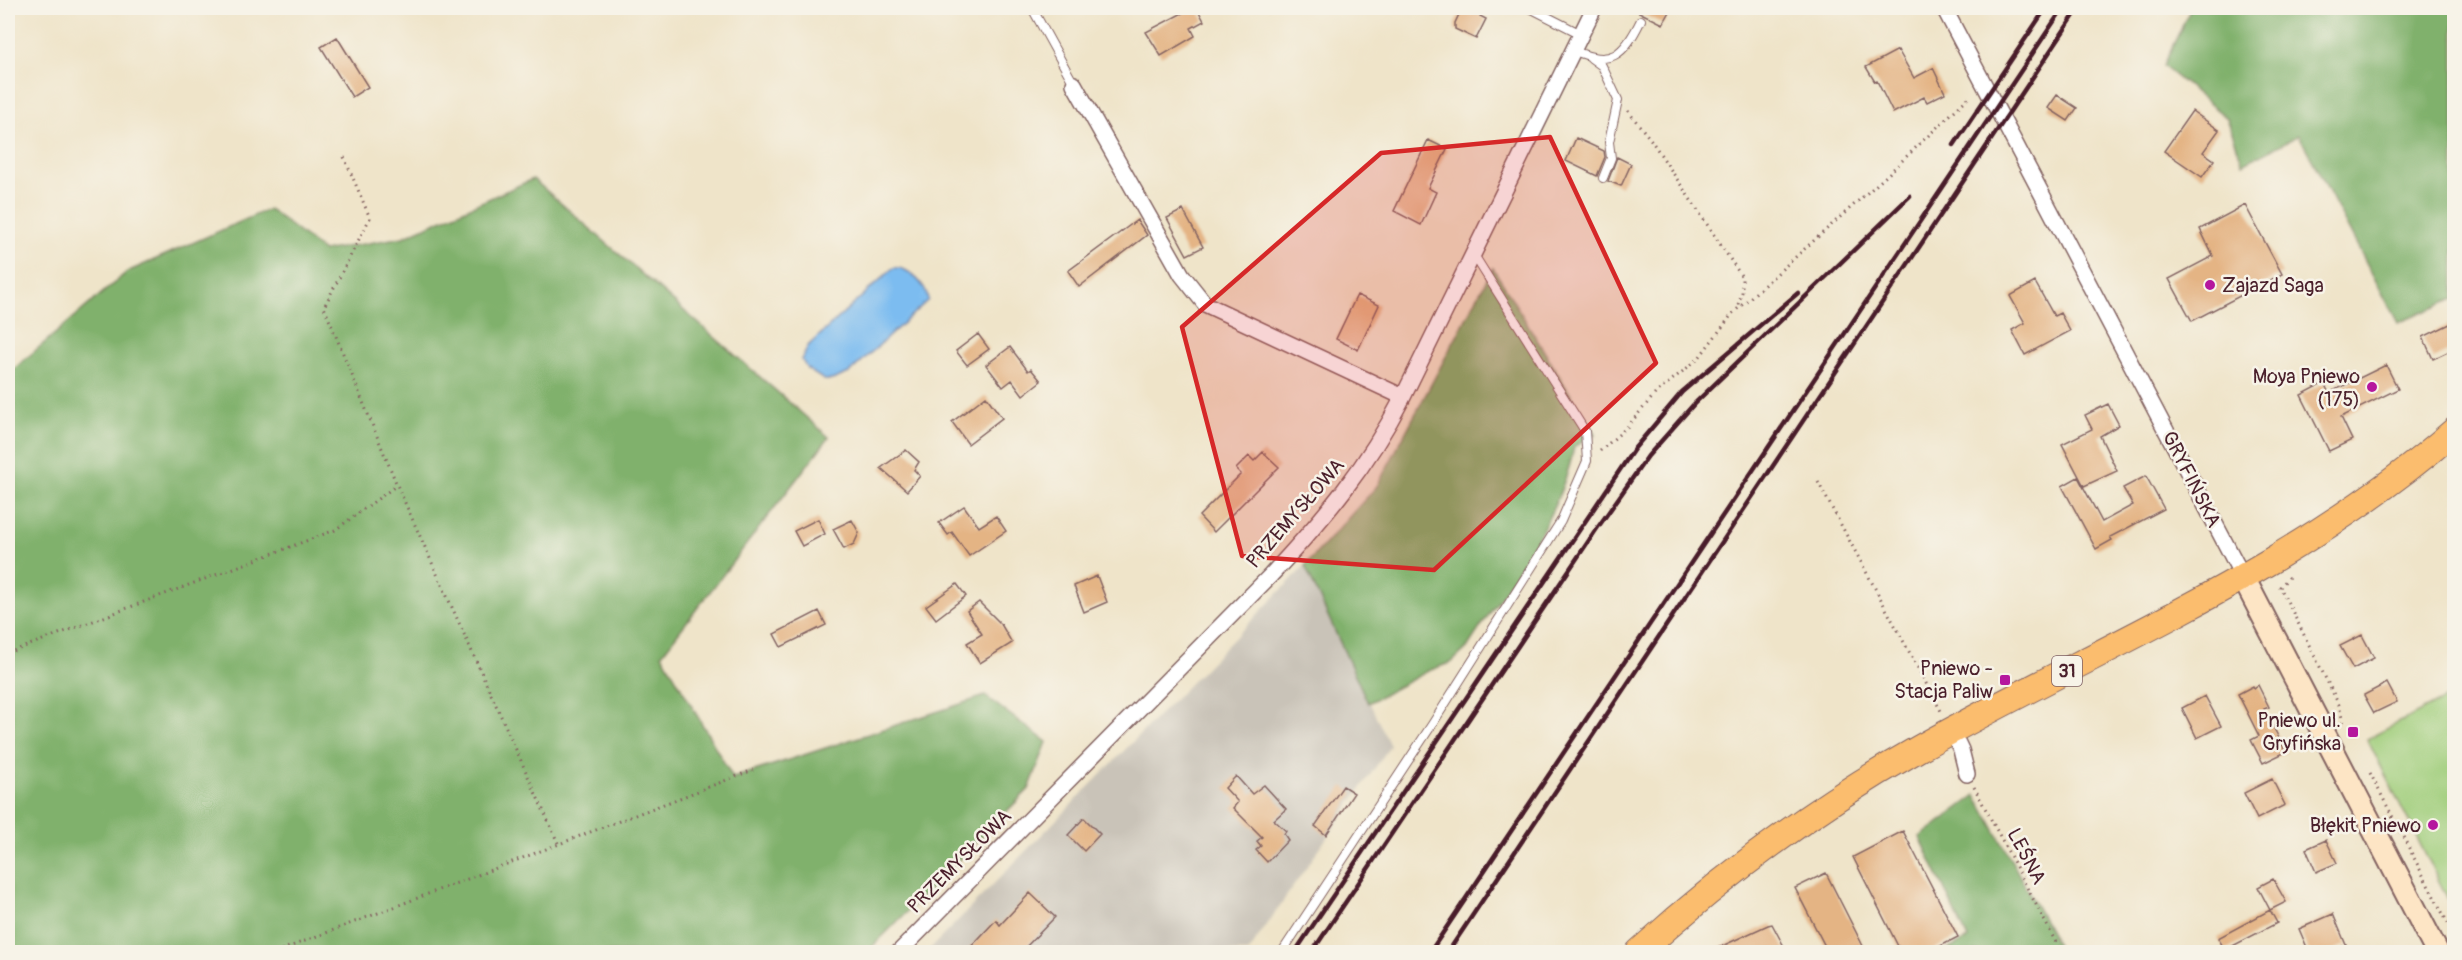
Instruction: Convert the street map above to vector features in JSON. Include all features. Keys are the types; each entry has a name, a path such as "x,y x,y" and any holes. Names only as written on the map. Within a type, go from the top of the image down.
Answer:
{"main road":[{"name":"31","path":"1639,952 1704,894 1784,832 1891,764 2243,577 2328,525 2406,470 2454,431"},
{"name":"GRYFIŃSKA","path":"2243,577 2437,952"}],"street":[{"name":"PRZEMYSŁOWA","path":"899,952 1309,534 1342,496 1369,458 1403,397 1594,8"},
{"name":"GRYFIŃSKA","path":"1944,8 2243,577"},
{"path":"1074,84 1182,275 1205,304 1403,397"},
{"path":"1952,731 1961,750 1967,774"}],"lane":[{"path":"1032,8 1074,84"},
{"path":"1530,8 1581,34"},
{"path":"1591,58 1610,57 1621,51 1641,20"},
{"path":"1573,50 1602,66 1616,95 1617,107 1609,146 1611,158 1603,178"},
{"path":"1282,952 1433,723 1555,531 1587,461 1585,431 1473,254"}],"path":[{"path":"1733,313 1946,121 1983,83"},
{"path":"1587,461 1627,428 1656,393 1698,359 1733,313 1741,298 1742,276 1651,140 1616,95"},
{"path":"344,157 370,218 324,307 397,485 558,843"},
{"path":"1818,482 1952,731"},
{"path":"8,653 335,530 397,485"},
{"path":"2296,572 2280,584 2280,587 2339,705 2348,731"},
{"path":"2276,640 2301,627"},
{"path":"276,952 753,770"},
{"path":"2368,770 2454,936"},
{"name":"LEŚNA","path":"1967,774 2061,952"}],"highlighted area":[{"path":"1550,137 1656,363 1434,570 1242,556 1182,327 1381,153"}],"shaded area":[{"path":"1305,566 1390,746 1248,952 927,952"}],"green space":[{"path":"2191,8 2454,8 2454,299 2398,323 2299,135 2243,164 2227,118 2163,66"},
{"path":"533,179 829,437 662,654 733,778 985,696 1047,742 1029,789 867,952 8,952 8,374 127,272 269,209 323,251 403,237"},
{"path":"1493,268 1595,434 1574,447 1557,501 1544,527 1467,648 1452,662 1428,671 1368,703 1305,566 1377,486"},
{"name":"Błękit Pniewo","path":"2454,694 2454,911 2367,739"},
{"path":"1976,795 2061,952 1943,952 1968,939 1920,837"}],"water":[{"path":"893,268 905,270 916,278 924,288 928,300 849,373 832,380 824,380 807,369 802,360 808,346"}],"building":[{"path":"1192,8 1197,8 1204,21 1191,28 1195,36 1161,56 1146,32"},
{"path":"1462,8 1484,8 1480,16 1486,19 1476,39 1455,29 1455,23"},
{"path":"1631,8 1672,8 1663,24"},
{"path":"337,37 368,87 352,97 321,47"},
{"path":"1898,50 1914,78 1933,68 1945,93 1927,102 1924,97 1893,113 1877,81 1875,82 1866,67"},
{"path":"2057,95 2077,108 2068,121 2048,108"},
{"path":"2192,111 2219,130 2203,152 2214,160 2202,177 2164,151"},
{"path":"1576,138 1604,151 1605,157 1597,176 1566,161"},
{"path":"1428,140 1447,149 1428,188 1436,192 1421,225 1394,211"},
{"path":"1617,157 1631,164 1621,186 1608,181"},
{"path":"2245,205 2282,274 2192,321 2169,279 2213,256 2200,229"},
{"path":"1183,210 1203,247 1187,255 1167,218"},
{"path":"1137,220 1147,235 1079,287 1068,271"},
{"path":"2035,282 2054,316 2060,313 2070,331 2025,355 2012,330 2025,323 2010,296"},
{"path":"1357,295 1379,305 1358,350 1336,339"},
{"path":"2454,322 2454,349 2433,359 2423,337"},
{"path":"978,334 989,349 967,365 956,351"},
{"path":"1010,347 1028,371 1031,369 1041,381 1023,395 1012,380 1003,387 986,365"},
{"path":"2386,365 2398,389 2341,417 2352,440 2329,451 2301,395 2324,383 2329,393"},
{"path":"986,396 1002,418 968,444 952,422"},
{"path":"2108,404 2119,425 2100,436 2117,471 2084,486 2062,444 2092,429 2085,415"},
{"path":"906,450 919,462 914,470 920,476 907,491 881,468"},
{"path":"1263,452 1279,467 1214,532 1199,516 1241,474 1236,469 1249,456 1254,461"},
{"path":"2146,476 2164,509 2110,537 2112,540 2096,549 2062,486 2078,477 2102,522 2133,505 2123,488"},
{"path":"964,506 979,527 996,516 1006,531 969,556 952,532 948,535 939,523"},
{"path":"818,519 825,534 802,546 794,531"},
{"path":"852,520 859,533 854,544 844,549 833,529"},
{"path":"1097,576 1107,602 1084,612 1074,586"},
{"path":"957,584 966,596 936,619 926,606"},
{"path":"979,602 1001,624 1012,643 980,663 967,643 982,634 967,611"},
{"path":"819,611 826,625 781,647 774,634"},
{"path":"2362,635 2374,658 2353,669 2340,646"},
{"path":"2387,683 2397,702 2374,713 2364,695"},
{"path":"2258,685 2269,707 2264,709 2286,752 2263,763 2251,740 2259,736 2238,694"},
{"path":"2205,696 2221,726 2197,738 2182,708"},
{"path":"1236,776 1252,794 1264,785 1286,809 1274,820 1286,831 1284,834 1288,840 1267,862 1256,850 1261,846 1257,841 1262,837 1233,808 1238,802 1225,788"},
{"path":"2272,779 2285,805 2257,819 2244,793"},
{"path":"1343,786 1354,793 1326,835 1315,826"},
{"path":"1084,818 1100,834 1084,851 1068,835"},
{"path":"1903,831 1958,937 1929,952 1901,952 1853,857"},
{"path":"2326,840 2337,863 2316,872 2306,849"},
{"path":"1826,873 1866,952 1828,952 1795,888"},
{"path":"2273,879 2286,902 2270,910 2258,887"},
{"path":"1030,893 1055,917 1021,952 966,952 996,920 1000,925"},
{"path":"2270,910 2277,923 2225,950 2218,938"},
{"path":"2333,914 2346,945 2328,952 2309,952 2299,929"},
{"path":"1772,924 1787,952 1709,952 1768,925"}],"railway":[{"path":"1954,145 2046,8"},
{"path":"1430,952 2063,8"},
{"path":"1448,952 2079,8"},
{"path":"1312,952 1648,456 1694,404 1910,196"},
{"path":"1295,952 1634,449 1682,392 1798,293"}],"place":[{"name":"Zajazd Saga","path":"2210,285"},
{"name":"Moya Pniewo (175)","path":"2372,387"},
{"name":"Pniewo - Stacja Paliw","path":"2005,680"},
{"name":"Pniewo ul. Gryfińska","path":"2353,732"},
{"name":"Błękit Pniewo","path":"2433,825"}]}
